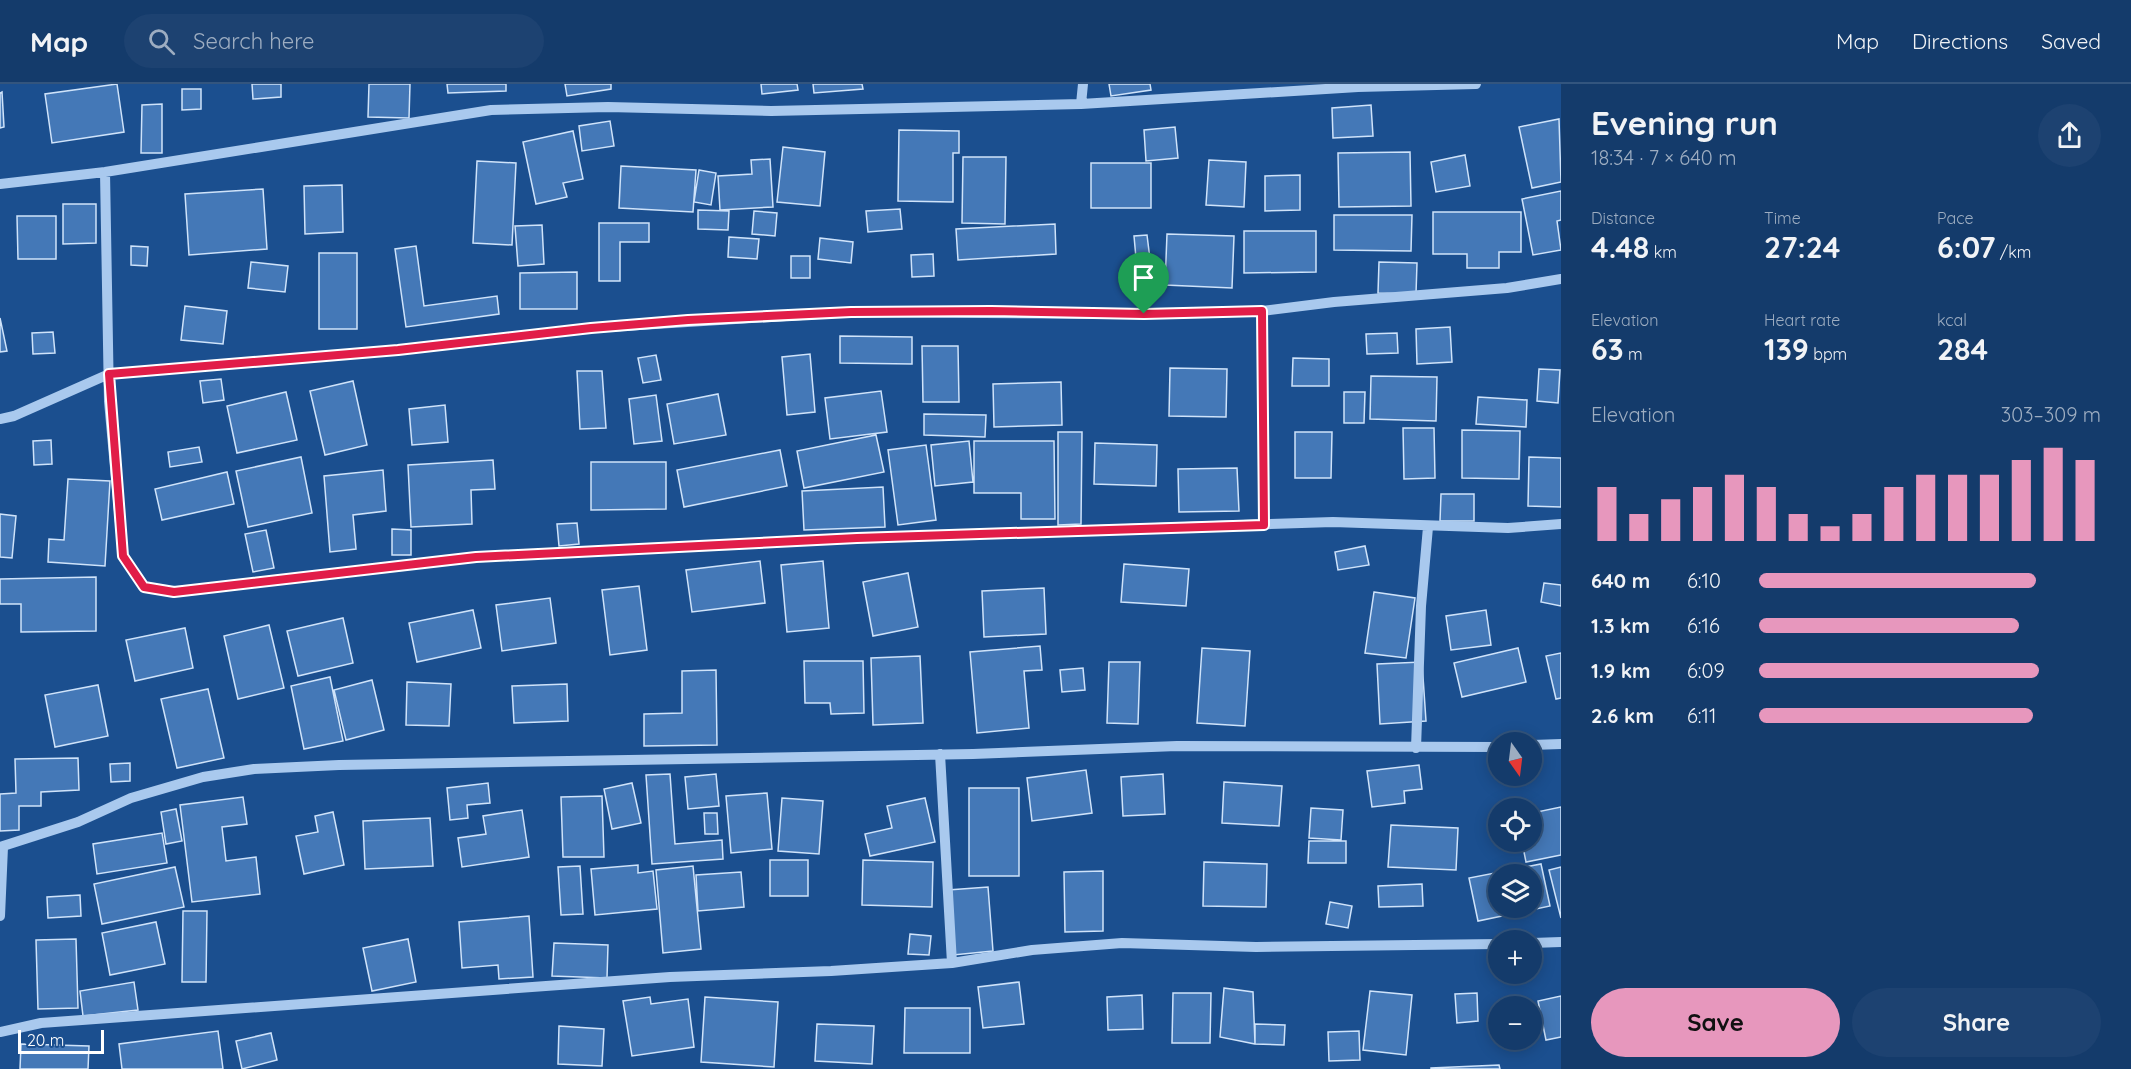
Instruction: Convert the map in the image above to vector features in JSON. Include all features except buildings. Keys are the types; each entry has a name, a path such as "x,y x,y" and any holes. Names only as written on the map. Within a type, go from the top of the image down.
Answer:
{"street":[{"path":"1082,104 1083,84"},
{"path":"0,184 105,172 491,110 608,106 771,111 1082,104 1358,87 1476,84"},
{"path":"105,172 109,374 123,556 144,587 174,592 476,557 857,538 1333,522 1508,528 1561,524"},
{"path":"0,419 14,416 109,374 398,350 591,328 839,312 991,311 1144,314 1262,311 1334,302 1496,289 1561,279"},
{"path":"1262,311 1264,525"},
{"path":"1416,748 1421,606 1428,527"},
{"path":"1542,745 1561,744"},
{"path":"0,916 2,847 78,822 131,798 203,777 254,769 339,765 940,754 1177,746 1488,747"},
{"path":"940,754 952,963"},
{"path":"1542,943 1561,942"},
{"path":"0,1032 52,1022 670,977 831,971 952,963 1032,950 1122,943 1256,947 1488,944"}],"route":[{"path":"991,311 1144,314 1262,311 1261,422 1264,525 857,538 476,557 174,592 144,587 123,556 109,401 109,374 398,350 591,328 688,320 851,312 991,311"}]}
